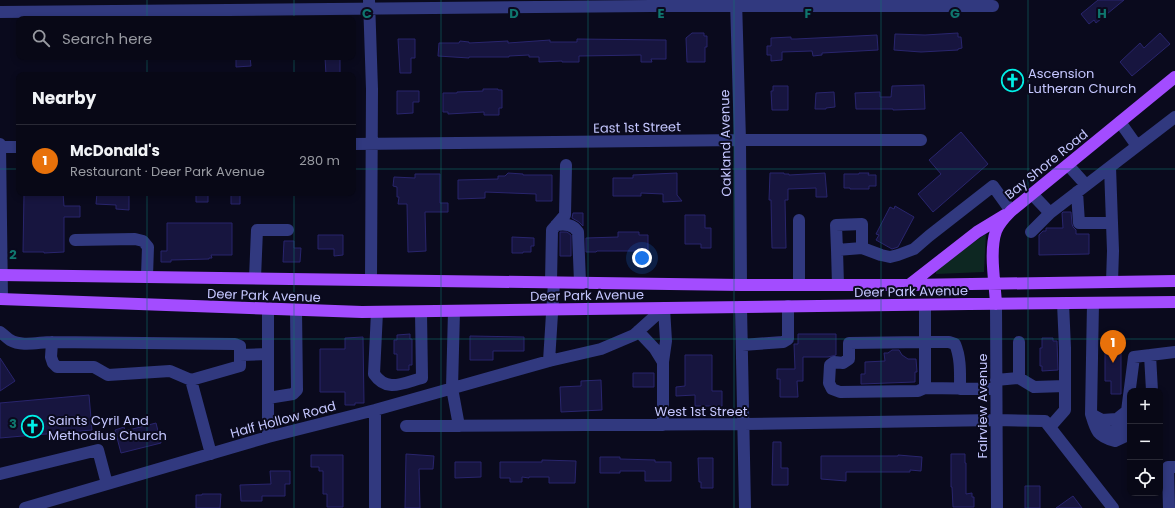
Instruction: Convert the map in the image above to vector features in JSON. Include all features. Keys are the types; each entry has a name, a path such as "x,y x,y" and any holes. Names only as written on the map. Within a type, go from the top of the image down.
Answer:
{"main road":[{"name":"Bay Shore Road","path":"996,304 993,268 994,238 998,227 1011,211 1175,77"},
{"path":"909,285 977,232 1011,211"},
{"name":"Deer Park Avenue","path":"1,275 741,285 909,285 1175,281"},
{"name":"Deer Park Avenue","path":"1,299 268,310 377,312 1175,302"}],"street":[{"path":"0,12 369,4 736,3 993,6"},
{"name":"Oakland Avenue","path":"736,3 740,140 741,285"},
{"path":"369,4 372,89 372,279"},
{"path":"1031,232 1050,213 1175,117"},
{"path":"1120,122 1137,146"},
{"name":"East 1st Street","path":"356,144 740,140 921,140"},
{"path":"1,299 0,146 16,147"},
{"path":"1068,165 1082,188 1079,223 1112,223"},
{"path":"549,361 553,310 552,230 565,215 566,166"},
{"path":"1110,167 1113,251 1112,282"},
{"path":"836,250 862,248 881,256 890,257 914,249 992,186 1011,211"},
{"path":"1032,194 1050,213"},
{"path":"799,285 800,220"},
{"path":"556,225 564,224 571,226 576,228 578,232 580,282"},
{"path":"838,285 836,225 862,224 862,248"},
{"path":"256,278 256,230 288,230"},
{"path":"76,240 135,239 143,241 148,247 147,276"},
{"path":"1063,303 1065,410 1050,427 1113,508"},
{"path":"1093,303 1094,427 1103,437 1115,441 1127,435"},
{"name":"Fairview Avenue","path":"996,304 997,508"},
{"path":"925,305 925,388"},
{"path":"742,345 783,342 788,339 788,306"},
{"path":"741,307 745,508"},
{"path":"663,425 663,362 666,342 664,308"},
{"name":"Half Hollow Road","path":"25,508 268,437 375,410 549,361 601,349 634,335 664,308"},
{"path":"268,310 268,437"},
{"path":"268,398 293,394 297,390 296,310"},
{"path":"454,311 452,388 459,426"},
{"path":"377,312 374,374 379,381 392,386 422,378"},
{"path":"421,312 423,397"},
{"path":"374,358 382,374 387,378 392,379 412,374 416,364 416,337 421,330"},
{"path":"638,331 655,349 663,362"},
{"path":"0,332 11,341 24,343 48,342 235,344 240,346 240,366 191,380 170,371 108,375 94,367 57,367 53,363 48,342"},
{"path":"960,389 958,351 955,344 949,342 849,343 849,359 843,363 834,362 830,365 829,383 832,389 840,392 918,391 925,388 960,389 996,385 1019,378 1034,387 1065,386"},
{"path":"1019,342 1019,378"},
{"path":"1093,419 1117,419 1127,411 1134,357 1175,352"},
{"path":"240,355 268,354"},
{"path":"1150,355 1152,388"},
{"path":"191,380 211,454"},
{"path":"375,410 375,508"},
{"name":"West 1st Street","path":"406,426 663,425 996,420 1045,421 1050,427"},
{"path":"0,474 98,450 107,484"},
{"path":"1169,508 1168,467 1175,467"}],"green space":[{"path":"986,234 984,272 936,274 936,268"}],"building":[{"path":"1098,0 1124,0 1096,23 1094,20 1089,24 1081,14"},
{"path":"692,33 704,33 704,36 707,36 705,62 687,62 686,38"},
{"path":"958,33 958,37 961,37 962,48 958,50 921,52 894,50 895,34 925,35"},
{"path":"1160,33 1170,44 1132,76 1120,62 1140,43 1144,48"},
{"path":"877,35 878,50 822,53 822,55 813,56 812,51 782,52 782,60 771,61 771,55 767,55 767,46 771,46 771,38 791,37 791,39 796,39"},
{"path":"398,39 415,39 415,58 411,58 411,73 400,73"},
{"path":"577,39 666,40 666,59 651,59 652,62 641,62 641,55 579,56 579,62 539,62 539,57 529,57 529,55 469,58 438,56 439,43 459,43 460,41 469,43 508,41 508,43 550,40 550,42 577,42"},
{"path":"236,60 250,60 251,66 236,67"},
{"path":"325,60 340,60 340,72 326,72"},
{"path":"924,85 925,109 856,109 855,93 880,92 880,97 891,97 892,86"},
{"path":"773,86 788,86 788,110 772,110 771,91 773,91"},
{"path":"483,89 502,90 502,108 499,108 499,115 484,115 484,112 448,114 448,112 443,112 443,93 483,91"},
{"path":"397,91 419,91 419,102 413,102 413,113 397,114"},
{"path":"834,92 835,107 815,109 816,93"},
{"path":"961,132 988,164 933,212 918,194 941,174 929,160"},
{"path":"508,173 523,175 552,175 552,201 536,201 536,194 485,192 485,198 458,199 458,180 498,179 498,176 505,176"},
{"path":"677,173 677,195 682,201 663,202 663,194 641,193 641,196 613,196 613,178 633,178 633,175"},
{"path":"770,173 784,173 789,175 825,173 827,197 816,197 816,188 788,189 788,200 785,200 786,248 772,248 771,200 769,200"},
{"path":"859,173 876,175 876,186 869,186 869,189 844,188 844,174"},
{"path":"415,174 440,174 440,203 448,203 448,212 425,212 426,251 408,252 407,204 398,204 399,197 397,197 397,187 393,186 394,177 415,178"},
{"path":"24,196 63,196 64,206 80,206 80,217 64,217 64,252 23,252"},
{"path":"97,196 129,196 129,210 116,209 116,205 96,204"},
{"path":"196,196 208,196 208,202 196,202"},
{"path":"231,196 240,196 240,204 231,204"},
{"path":"895,206 914,217 898,247 892,249 876,240 879,235 876,234 890,207 894,209"},
{"path":"1063,212 1071,212 1072,224 1076,230 1076,234 1089,234 1089,254 1039,255 1039,235 1043,231 1046,231 1046,228 1063,228"},
{"path":"573,213 583,213 583,226 572,218"},
{"path":"685,215 705,215 705,228 711,228 711,248 701,248 701,244 685,244"},
{"path":"167,223 232,223 232,255 211,255 212,258 209,259 171,260 171,262 161,262 161,251 167,251"},
{"path":"560,232 567,232 571,235 571,256 560,256"},
{"path":"618,232 639,232 639,235 648,235 648,251 586,252 586,238 618,237"},
{"path":"318,235 343,235 343,255 334,256 334,249 318,249"},
{"path":"512,237 534,238 534,246 531,246 531,252 512,253"},
{"path":"284,241 294,241 294,248 301,248 300,262 283,262"},
{"path":"410,334 410,339 412,339 412,365 409,365 409,370 397,370 397,354 394,354 394,340 397,340 397,335"},
{"path":"798,334 836,334 836,355 828,357 803,357 803,381 797,381 798,397 780,397 780,379 777,379 777,369 795,369 794,344 798,344"},
{"path":"470,336 524,337 524,351 493,351 493,360 470,360"},
{"path":"363,337 364,403 345,405 345,392 320,392 320,349 345,349 345,338"},
{"path":"1042,338 1053,338 1053,341 1057,341 1058,370 1042,371 1042,366 1040,366 1040,348 1042,348"},
{"path":"1105,345 1121,345 1121,394 1111,394 1111,381 1105,381"},
{"path":"892,350 899,350 902,355 908,359 916,359 917,372 915,372 915,382 861,384 861,374 865,374 865,362 885,361 884,353 888,353"},
{"path":"685,355 712,355 712,391 722,391 722,406 695,406 695,395 676,396 676,387 685,386"},
{"path":"0,358 15,381 0,391"},
{"path":"633,373 654,373 654,387 633,387"},
{"path":"601,380 602,410 561,412 560,387 581,386 581,381"},
{"path":"89,395 92,430 0,438 0,403"},
{"path":"156,423 161,443 121,453 115,430 124,427 125,431"},
{"path":"773,442 781,442 781,468 788,468 788,485 772,485"},
{"path":"406,454 434,456 433,469 419,469 420,508 405,508"},
{"path":"951,454 965,454 966,494 972,493 972,497 974,497 974,507 953,507 951,487"},
{"path":"311,455 343,455 343,507 327,507 327,494 323,494 323,471 319,471 319,467 311,467"},
{"path":"898,455 922,457 921,471 846,472 846,481 821,479 821,456"},
{"path":"600,457 620,457 620,459 671,462 671,481 645,481 645,471 600,473"},
{"path":"698,458 713,458 713,488 701,488 701,482 699,482"},
{"path":"542,460 576,461 575,483 549,483 549,477 522,477 522,482 510,482 510,478 500,478 500,462 542,462"},
{"path":"455,462 481,462 481,477 455,478"},
{"path":"270,471 290,471 290,484 285,484 285,496 262,496 262,501 241,501 240,485 271,484"},
{"path":"1025,486 1040,486 1040,508 1025,508"},
{"path":"221,494 220,508 196,508 196,495"},
{"path":"1073,496 1082,508 1056,508"}],"place":[{"name":"Ascension Lutheran Church","path":"1012,80"},
{"name":"McDonald's","path":"1113,363"},
{"name":"Saints Cyril And Methodius Church","path":"32,427"}]}
